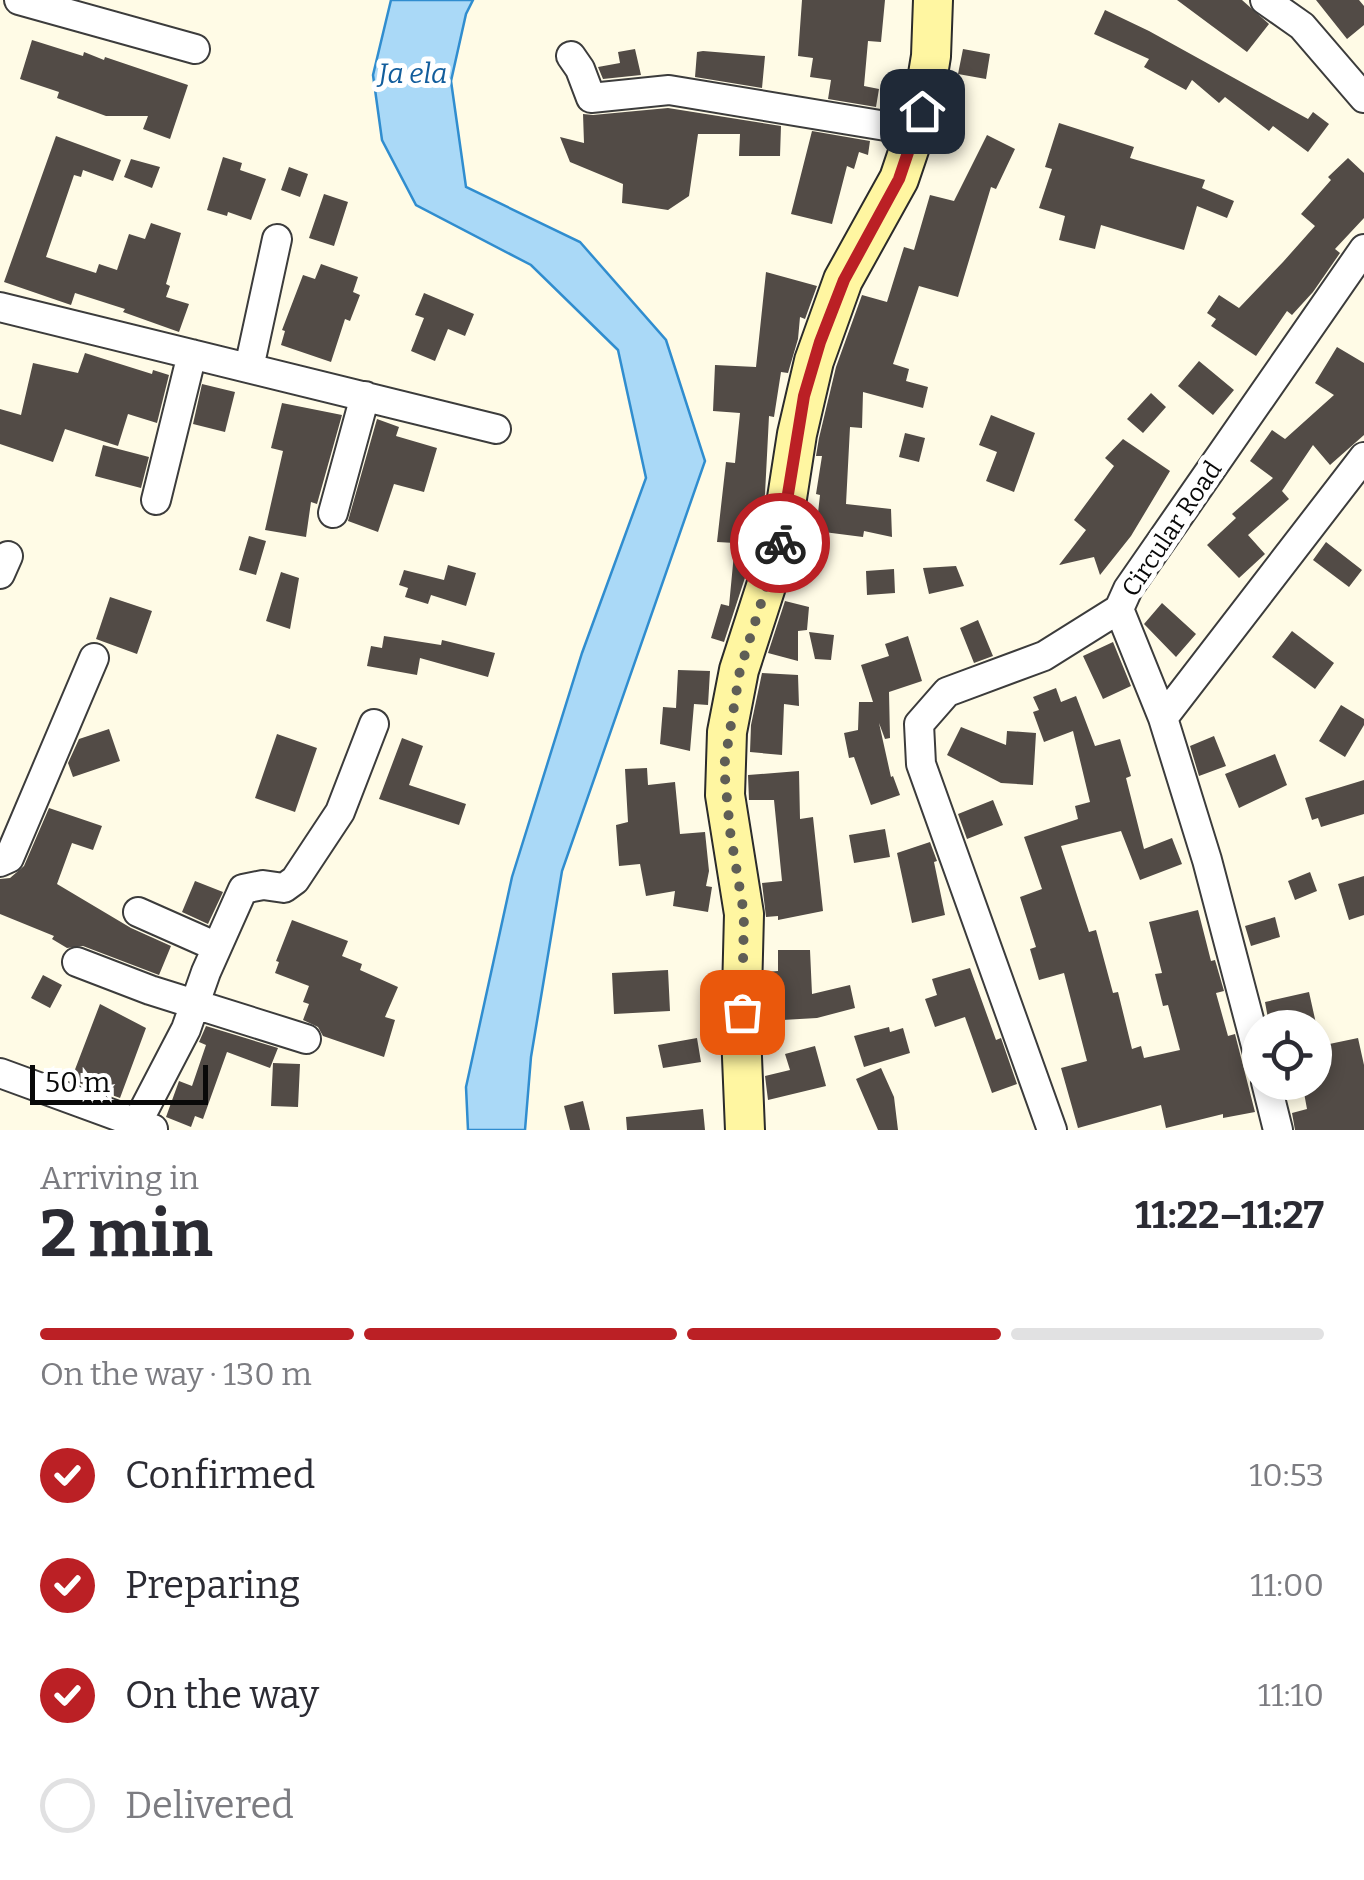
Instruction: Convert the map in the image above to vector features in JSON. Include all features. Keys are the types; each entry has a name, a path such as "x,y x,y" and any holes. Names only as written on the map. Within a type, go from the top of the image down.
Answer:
{"main road":[{"path":"745,1130 741,1034 744,914 726,795 728,732 740,670 780,544 797,434 814,361 844,280 899,179 916,130 931,56 933,0"}],"street":[{"path":"19,0 107,12 194,49"},
{"path":"1265,0 1302,26 1364,98"},
{"path":"571,56 591,98 669,90 916,130"},
{"path":"250,368 277,239"},
{"name":"Circular Road","path":"1052,1130 921,764 918,724 947,692 1044,656 1119,609 1128,589 1364,249"},
{"path":"0,307 496,429"},
{"path":"156,500 192,354"},
{"path":"333,513 365,396"},
{"path":"1163,718 1364,457"},
{"path":"1119,609 1163,718 1207,860 1247,1010"},
{"path":"0,862 8,858 94,658"},
{"path":"0,1073 145,1126 242,889 263,885 284,888 295,880 340,812 374,724"},
{"path":"138,912 216,947"},
{"path":"77,962 306,1039"},
{"path":"1270,1100 1278,1130"}],"water":[{"name":"Ja ela","path":"391,0 473,0 466,14 451,81 466,187 580,242 666,340 705,461 562,871 531,1057 525,1130 468,1130 466,1087 512,877 582,653 646,478 618,350 531,265 416,205 382,140 373,75"}],"building":[{"path":"802,0 885,0 881,42 868,41 864,86 879,89 876,107 828,99 831,80 810,77 813,58 798,56"},
{"path":"1177,0 1242,0 1269,24 1247,52"},
{"path":"1316,0 1359,0 1364,6 1364,25 1347,39"},
{"path":"1105,10 1308,119 1313,112 1329,124 1308,152 1273,126 1269,131 1225,97 1219,103 1192,80 1186,90 1144,67 1149,59 1094,34"},
{"path":"32,40 83,56 84,52 104,60 105,57 188,85 170,139 143,129 148,116 106,116 57,98 59,92 20,79"},
{"path":"635,49 641,75 603,79 598,67 620,63 618,52"},
{"path":"963,49 990,54 986,79 958,74"},
{"path":"697,52 765,56 762,88 695,77"},
{"path":"668,108 781,126 780,156 739,156 740,134 698,134 689,196 668,210 622,203 623,184 570,162 560,137 584,143 583,114"},
{"path":"1059,123 1134,147 1130,158 1205,180 1202,188 1234,201 1227,218 1197,206 1184,250 1101,225 1095,249 1059,240 1065,216 1039,208 1052,169 1045,167"},
{"path":"812,131 870,141 868,155 859,152 854,169 847,166 832,224 791,214"},
{"path":"987,135 1015,149 996,189 991,187 958,297 919,286 893,364 909,369 906,381 928,387 923,408 863,392 862,428 850,427 846,504 891,509 892,537 864,531 863,537 816,531 822,456 816,456 819,438 836,367 862,295 887,302 904,247 914,250 930,195 954,201"},
{"path":"56,136 121,160 113,181 83,170 81,177 74,175 46,257 96,273 99,264 117,270 129,234 145,239 151,223 181,233 166,284 170,286 166,297 189,304 179,332 75,293 71,305 4,282"},
{"path":"223,157 242,163 240,170 266,179 251,220 207,210"},
{"path":"1348,158 1364,173 1364,218 1335,249 1340,253 1313,292 1292,315 1287,311 1256,356 1211,326 1216,319 1207,313 1219,295 1239,308 1283,262 1315,226 1301,214 1331,180 1328,177"},
{"path":"131,159 160,167 152,188 124,177"},
{"path":"289,167 308,174 300,197 281,190"},
{"path":"324,194 348,202 334,246 309,238"},
{"path":"321,264 358,277 353,292 360,295 350,321 345,319 331,362 281,345 285,331 282,330 303,275 315,279"},
{"path":"766,272 817,286 805,319 800,317 788,373 781,372 774,417 769,416 765,494 758,538 724,642 711,638 721,604 729,606 735,543 717,542 726,462 735,463 740,413 713,411 715,365 756,367"},
{"path":"424,293 474,314 465,336 448,329 435,361 411,351 424,318 415,315"},
{"path":"1337,347 1364,363 1364,435 1330,465 1313,445 1282,491 1289,499 1248,535 1265,554 1239,578 1207,545 1236,518 1232,514 1273,478 1250,461 1272,430 1285,439 1334,395 1315,383"},
{"path":"85,353 152,374 153,370 169,375 157,423 128,414 118,446 65,429 53,462 0,444 0,409 21,415 33,363 78,373"},
{"path":"1199,361 1234,390 1213,415 1178,386"},
{"path":"202,384 235,392 225,432 193,424"},
{"path":"1151,393 1166,407 1143,433 1127,419"},
{"path":"282,403 342,415 317,504 311,502 306,537 265,530 283,451 271,448"},
{"path":"991,415 1035,433 1014,492 986,481 997,452 979,445"},
{"path":"377,419 399,427 396,436 437,448 424,492 394,484 378,532 348,521"},
{"path":"905,433 925,438 919,462 899,457"},
{"path":"1123,439 1170,471 1131,536 1100,575 1094,557 1059,565 1086,530 1074,520 1114,466 1105,458"},
{"path":"103,445 149,457 141,488 95,476"},
{"path":"249,536 266,541 256,575 239,570"},
{"path":"1326,542 1362,570 1349,587 1313,560"},
{"path":"448,565 476,573 466,606 431,595 428,604 405,597 408,588 399,585 404,570 444,580"},
{"path":"956,566 964,586 929,594 923,568"},
{"path":"894,569 895,593 867,595 866,571"},
{"path":"281,572 299,578 290,629 266,621"},
{"path":"110,597 152,611 137,654 96,639"},
{"path":"785,601 809,607 807,630 798,631 798,661 768,653"},
{"path":"1162,603 1196,634 1176,657 1144,624"},
{"path":"978,620 993,656 974,663 960,628"},
{"path":"1292,631 1334,663 1315,689 1272,657"},
{"path":"809,632 834,635 831,660 815,659"},
{"path":"384,636 441,645 442,640 495,653 488,677 420,658 417,675 367,666 371,646 382,648"},
{"path":"908,636 922,681 889,692 890,738 885,739 879,723 891,777 900,795 871,805 854,757 849,758 844,733 858,730 859,702 873,702 861,665 889,656 885,644"},
{"path":"1113,642 1131,686 1103,699 1083,656"},
{"path":"678,670 710,671 708,705 694,704 690,751 660,744 663,707 676,708"},
{"path":"762,673 798,675 799,706 784,704 782,755 750,752 751,725"},
{"path":"1056,688 1061,702 1076,696 1095,746 1120,739 1144,849 1172,838 1182,864 1140,880 1121,831 1061,846 1089,932 1096,930 1113,993 1118,992 1132,1049 1141,1046 1144,1058 1180,1050 1155,974 1162,973 1149,922 1198,910 1211,961 1215,960 1224,991 1216,993 1228,1036 1235,1034 1242,1061 1242,1100 1252,1100 1255,1112 1223,1118 1223,1114 1166,1128 1161,1105 1078,1128 1061,1068 1087,1061 1064,973 1039,980 1030,949 1036,947 1020,897 1042,889 1024,837 1078,819 1075,806 1090,802 1073,731 1044,742 1033,712 1039,710 1033,697"},
{"path":"1341,705 1364,719 1345,757 1319,741"},
{"path":"961,727 1006,745 1007,731 1036,733 1033,785 1001,783 947,755"},
{"path":"109,729 120,761 73,777 68,763 79,739"},
{"path":"277,734 317,748 295,812 255,798"},
{"path":"1214,736 1226,766 1199,776 1190,746"},
{"path":"402,738 423,746 409,785 466,804 459,825 379,799"},
{"path":"1275,754 1287,785 1239,808 1225,774"},
{"path":"647,768 648,785 675,782 680,834 705,832 709,871 706,886 712,887 708,912 673,906 675,891 646,896 640,864 619,866 616,825 628,822 625,769"},
{"path":"799,771 800,819 813,817 823,911 778,920 778,916 766,917 762,883 782,881 774,800 749,800 748,775"},
{"path":"1364,780 1364,814 1321,827 1318,818 1312,820 1305,798"},
{"path":"993,800 1003,825 967,839 958,814"},
{"path":"49,808 102,826 93,850 72,843 57,884 131,928 171,946 159,975 83,946 67,948 52,939 54,936 0,914 0,879 10,878 24,866"},
{"path":"885,829 890,857 854,863 849,835"},
{"path":"930,842 937,861 934,862 945,915 912,923 897,853"},
{"path":"1310,872 1317,891 1295,900 1288,881"},
{"path":"1364,876 1364,915 1349,920 1338,884"},
{"path":"195,881 223,892 208,924 182,912"},
{"path":"1275,917 1280,937 1251,946 1245,926"},
{"path":"292,920 348,941 342,956 362,964 360,970 398,987 385,1017 395,1020 384,1057 323,1036 318,1027 303,1020 309,1004 303,1002 309,986 275,973"},
{"path":"778,950 810,950 812,994 850,985 855,1008 817,1018 765,1021 765,972 778,971"},
{"path":"970,968 1017,1084 992,1093 965,1017 935,1027 925,999 937,995 932,979"},
{"path":"668,970 670,1011 614,1014 612,973"},
{"path":"43,975 62,985 50,1008 31,998"},
{"path":"1309,992 1313,1010 1266,1010 1265,1002"},
{"path":"100,1004 146,1028 120,1098 71,1080"},
{"path":"206,1026 278,1048 270,1068 227,1052 203,1119 195,1116 191,1127 166,1117 179,1081 192,1086 206,1045 199,1042"},
{"path":"889,1027 890,1032 903,1028 910,1053 864,1067 854,1036"},
{"path":"697,1038 701,1062 663,1068 658,1045"},
{"path":"1358,1038 1364,1065 1364,1130 1295,1130 1292,1113 1307,1109 1305,1100 1332,1100 1332,1043"},
{"path":"815,1046 826,1086 768,1100 765,1076 790,1070 785,1054"},
{"path":"273,1063 300,1064 298,1107 271,1106"},
{"path":"881,1068 894,1097 898,1130 878,1130 856,1079"},
{"path":"583,1101 590,1130 570,1130 564,1106"},
{"path":"703,1109 705,1130 627,1130 626,1117"}],"way so far":[{"path":"742,1012 744,914 724,767 740,670 780,543"}],"route":[{"path":"780,543 804,396 820,342 844,280 899,179 922,111"}]}
